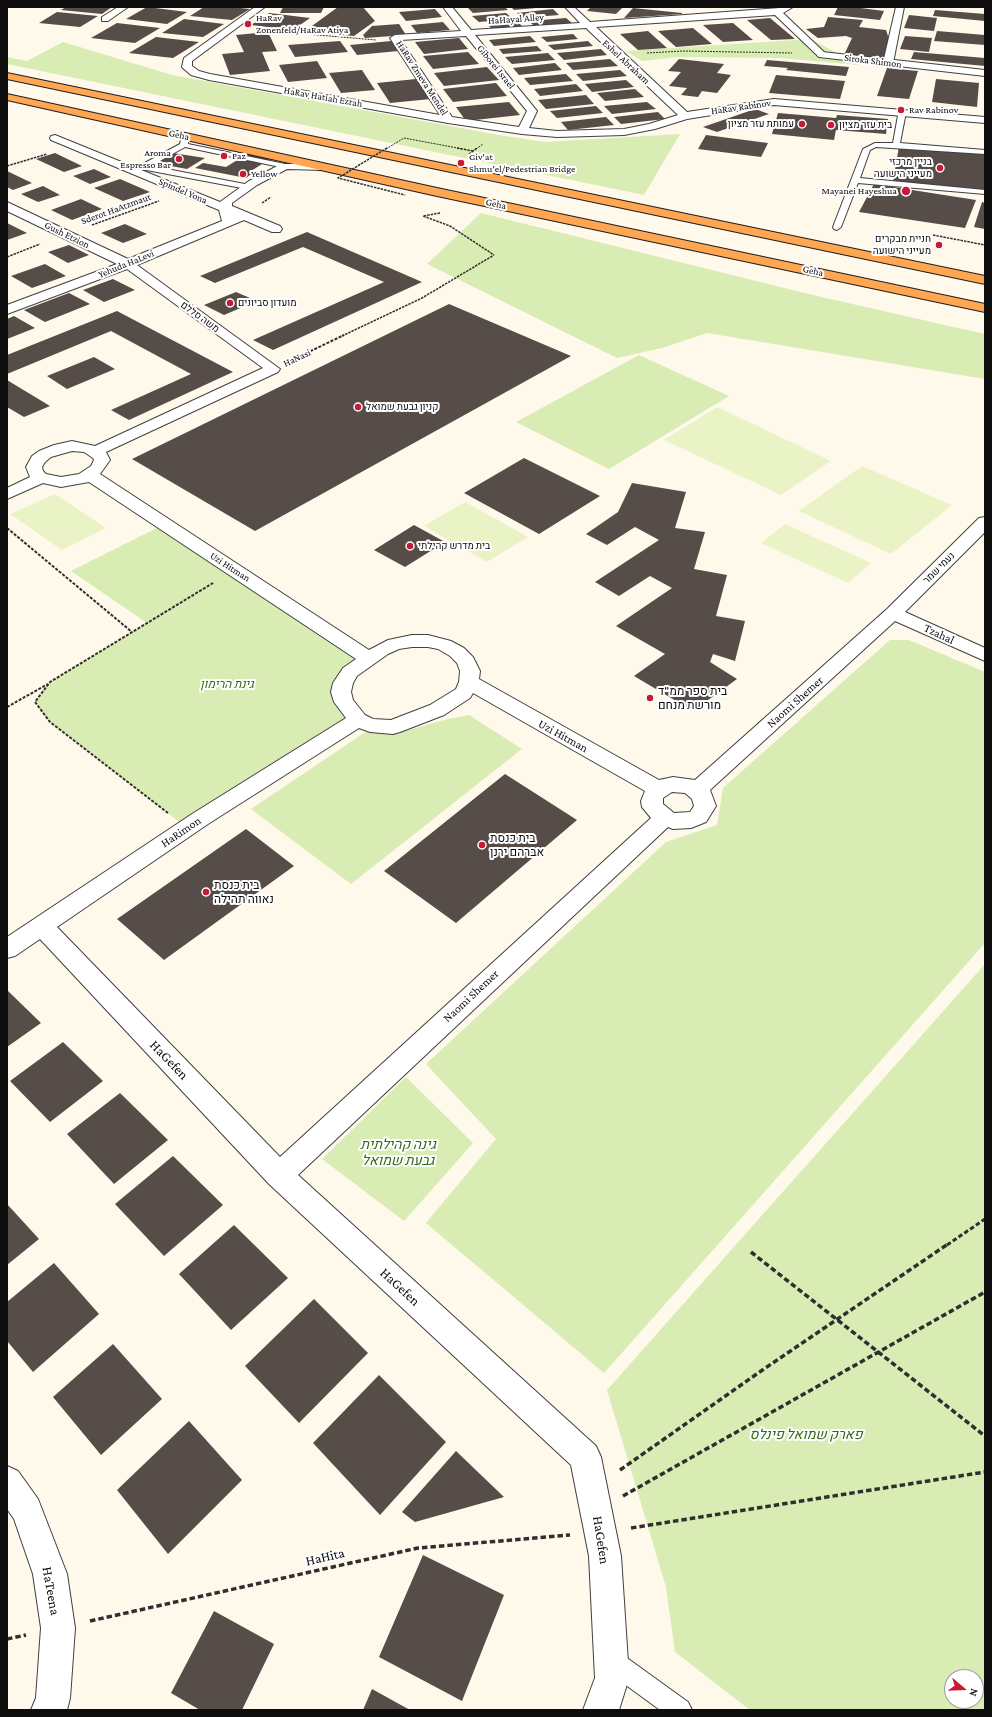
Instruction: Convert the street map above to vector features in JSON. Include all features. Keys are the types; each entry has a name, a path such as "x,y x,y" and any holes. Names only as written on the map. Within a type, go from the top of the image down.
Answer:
{"highway":[{"name":"Geha","path":"7,76 985,280"},
{"name":"Geha","path":"7,97 184,140 324,167 985,308"}],"street":[{"path":"105,19 124,7"},
{"path":"231,28 261,7"},
{"name":"Giborei Israel","path":"447,7 532,111 522,131"},
{"name":"Eshel Abraham","path":"569,7 618,55 685,116"},
{"path":"698,17 704,7"},
{"name":"HaHayal Alley","path":"469,33 777,12 789,7"},
{"path":"888,62 900,7"},
{"path":"777,12 822,55"},
{"name":"HaRav Hatiah Ezrah","path":"231,28 187,60 187,67 195,73 209,77 448,120 522,131"},
{"name":"HaRav Zmeva Mendel","path":"448,120 395,38 469,33"},
{"name":"Siroka Shimon","path":"822,55 985,73"},
{"name":"HaRav Rabinov","path":"522,131 557,134 624,132 651,127 685,116 774,102 985,120"},
{"name":"Spindel Yona","path":"55,138 276,229"},
{"path":"228,223 226,202 248,187 285,166 324,167"},
{"name":"Gush Etzion","path":"7,206 128,264"},
{"name":"Yehuda HaLevi","path":"7,310 128,264 244,216"},
{"name":"משה סללם","path":"128,264 273,369"},
{"name":"HaNasi","path":"96,451 273,369"},
{"path":"72,446 88,448 100,454 102,460 98,469 90,475 73,481 61,482 41,478 35,473 34,467 38,459 45,454 60,448 72,446"},
{"name":"Uzi Hitman","path":"90,475 370,659"},
{"path":"7,494 41,478"},
{"name":"נעמי שמר","path":"893,613 985,522"},
{"name":"Tzahal","path":"893,613 985,656"},
{"name":"Naomi Shemer","path":"697,790 893,613"},
{"path":"412,641 439,644 456,652 466,661 470,671 469,682 463,693 452,702 437,710 393,727 370,725 358,720 344,702 341,692 343,683 350,672 381,650 395,644 412,641"},
{"name":"Uzi Hitman","path":"469,682 658,789"},
{"name":"HaRimon","path":"7,949 187,828 358,720"},
{"path":"673,784 682,784 697,790 702,795 705,806 698,817 682,821 664,818 653,807 652,800 658,789 673,784"},
{"name":"Naomi Shemer","path":"278,1175 664,818"},
{"name":"HaGefen","path":"42,926 278,1175 585,1458 605,1556 612,1678 600,1710"},
{"name":"HaTeena","path":"7,1482 27,1510 50,1574 58,1628 53,1698 49,1710"}],"lane":[{"path":"896,145 902,112"},
{"path":"248,187 144,167 184,140 285,166"},
{"path":"837,227 867,149 875,145 896,145 985,152"},
{"path":"855,180 985,192"},
{"path":"611,1660 680,1710"}],"path":[{"path":"231,28 365,40 395,38"},
{"path":"618,55 683,51 769,51 822,55"},
{"path":"450,168 504,128"},
{"path":"405,195 338,178 404,138 473,151"},
{"path":"7,166 73,145"},
{"name":"Sderot HaAtzmaut","path":"7,256 184,191"},
{"path":"376,191 405,195 437,192"},
{"path":"244,216 274,194"},
{"name":"HaNasi","path":"273,369 422,298 494,255 450,226"},
{"path":"933,235 985,245"},
{"path":"7,528 132,632"},
{"path":"7,707 235,570"},
{"path":"50,682 35,702 50,722 187,828"},
{"path":"596,1511 836,1319 985,1219"},
{"path":"751,1252 985,1436"},
{"path":"596,1511 985,1292"},
{"name":"HaHita","path":"58,1628 418,1548 596,1511 985,1472"}],"green space":[{"path":"811,39 859,65 780,58 677,57 642,61 626,51"},
{"path":"63,42 172,75 499,135 545,142 680,134 644,195 7,64 7,57 27,61"},
{"path":"481,213 817,296 985,334 985,379 707,333 662,348 617,358 427,264"},
{"path":"639,355 729,396 609,469 516,422"},
{"path":"717,407 831,461 781,495 664,440"},
{"path":"862,466 952,505 891,554 799,511"},
{"path":"55,494 106,528 62,550 10,514"},
{"path":"465,502 528,537 487,562 424,526"},
{"name":"גינת הרימון","path":"165,524 370,659 343,683 358,720 187,828 50,722 35,702 50,682 147,623 71,571"},
{"path":"785,524 871,563 848,583 761,543"},
{"path":"890,640 909,640 985,672 985,943 604,1373 426,1223 496,1139 426,1064 666,842 717,825 723,788"},
{"path":"469,715 522,749 351,884 251,809 367,731 381,733 405,731 444,720"},
{"name":"פארק שמואל פינלס","path":"985,964 985,1710 750,1710 675,1652 666,1587 607,1390"},
{"name":"גינה קהילתית גבעת שמואל","path":"406,1077 473,1143 404,1221 322,1159"}],"building":[{"path":"66,7 112,7 102,14 61,10"},
{"path":"147,7 187,12 167,24 126,19"},
{"path":"204,7 250,9 232,20 190,16"},
{"path":"283,7 324,7 321,13 280,13"},
{"path":"338,7 363,7 375,21 354,36 305,31"},
{"path":"505,7 508,10 473,13 468,8"},
{"path":"511,7 536,7 536,8 514,10"},
{"path":"591,7 623,7 616,14 587,11"},
{"path":"838,7 853,7 884,11 880,20 834,15"},
{"path":"633,8 682,13 682,14 624,18"},
{"path":"435,9 442,17 406,21 399,12"},
{"path":"553,9 559,15 522,18 517,13"},
{"path":"935,10 985,14 985,21 933,16"},
{"path":"57,12 98,16 80,27 39,23"},
{"path":"269,13 310,18 293,30 251,25"},
{"path":"506,13 513,19 479,22 472,16"},
{"path":"909,15 937,18 934,31 904,28"},
{"path":"828,17 863,20 859,27 886,30 890,42 883,59 844,55 852,38 846,36 818,38 806,29 824,27"},
{"path":"566,18 572,23 535,27 529,21"},
{"path":"770,18 795,39 771,40 747,20"},
{"path":"184,19 224,24 203,37 162,33"},
{"path":"443,22 450,30 417,33 411,25"},
{"path":"518,22 523,27 493,30 488,25"},
{"path":"117,23 160,28 135,43 91,38"},
{"path":"733,23 753,40 723,42 703,25"},
{"path":"399,24 406,35 365,38 363,35 372,26"},
{"path":"693,28 712,44 676,47 658,31"},
{"path":"648,31 667,48 638,50 620,34"},
{"path":"937,31 985,35 985,45 934,41"},
{"path":"268,32 277,51 262,52 270,71 230,75 222,54 244,52 236,35"},
{"path":"573,34 578,39 547,42 541,37"},
{"path":"530,36 536,42 494,46 489,40"},
{"path":"905,36 932,38 929,52 900,49"},
{"path":"156,37 199,42 173,58 129,53"},
{"path":"459,38 468,49 424,54 415,42"},
{"path":"340,41 348,52 295,57 288,45"},
{"path":"391,41 398,51 357,55 350,45"},
{"path":"588,41 593,46 554,50 548,45"},
{"path":"537,46 542,51 503,54 499,49"},
{"path":"601,49 607,55 564,60 557,53"},
{"path":"468,52 479,64 433,69 423,56"},
{"path":"914,52 985,58 985,66 911,59"},
{"path":"548,53 555,60 512,64 505,57"},
{"path":"610,59 618,66 573,70 566,63"},
{"path":"679,59 724,64 717,73 731,75 717,93 702,91 698,97 681,95 687,88 669,86 681,72 668,71"},
{"path":"767,60 849,67 846,76 786,70 788,68 764,66"},
{"path":"317,61 327,78 288,82 279,65"},
{"path":"555,63 562,70 519,75 513,68"},
{"path":"487,67 499,80 444,86 434,73"},
{"path":"887,68 918,71 909,99 877,96"},
{"path":"362,70 375,90 341,93 329,73"},
{"path":"620,70 627,76 583,81 576,74"},
{"path":"566,74 573,81 530,85 524,78"},
{"path":"776,75 845,81 840,99 769,93"},
{"path":"416,79 431,99 390,103 377,83"},
{"path":"936,79 979,83 977,107 932,102"},
{"path":"626,80 634,87 592,92 585,84"},
{"path":"496,83 507,96 453,102 443,89"},
{"path":"576,84 583,91 540,96 534,89"},
{"path":"635,89 644,97 605,101 597,93"},
{"path":"586,95 594,104 546,109 538,100"},
{"path":"509,102 520,115 466,121 456,107"},
{"path":"647,102 656,109 612,114 604,106"},
{"path":"596,106 603,113 557,118 550,111"},
{"path":"755,109 769,114 717,132 703,127"},
{"path":"658,112 665,119 621,124 614,117"},
{"name":"בית עזר מציון","path":"778,113 836,118 837,115 888,119 886,134 836,130 834,140 772,134"},
{"path":"606,117 614,125 568,130 561,122"},
{"path":"706,135 768,143 761,157 698,149"},
{"name":"בניין מרכזי מעייני הישועה","path":"899,146 985,153 985,190 893,182"},
{"path":"55,153 82,166 64,172 36,159"},
{"path":"173,153 205,158 187,169 155,163"},
{"path":"247,154 270,159 251,171 254,172 246,178 195,168 203,163 226,167"},
{"path":"94,169 111,177 90,184 73,176"},
{"path":"7,171 32,183 13,190 7,187"},
{"path":"120,179 150,192 123,201 94,188"},
{"path":"874,184 976,200 965,228 859,212"},
{"path":"43,186 60,195 38,202 21,194"},
{"path":"81,199 102,209 72,220 51,210"},
{"path":"982,202 985,203 985,229 974,227"},
{"path":"7,223 27,233 7,240"},
{"path":"125,224 147,234 123,243 101,233"},
{"path":"307,232 422,282 273,350 253,340 384,282 303,247 215,283 200,276"},
{"path":"69,245 89,255 68,263 48,252"},
{"path":"45,264 66,276 32,288 11,276"},
{"path":"113,279 135,290 104,302 83,290"},
{"name":"מועדון סביונים","path":"236,292 257,301 224,315 204,305"},
{"path":"69,293 90,304 45,322 24,310"},
{"name":"קניון גבעת שמואל","path":"449,304 571,356 255,531 132,459"},
{"path":"117,311 233,372 129,420 111,410 191,374 111,331 7,374 7,355"},
{"path":"14,316 35,328 7,339 7,319"},
{"path":"94,357 115,369 67,389 47,376"},
{"path":"7,380 50,406 24,417 7,407"},
{"path":"524,458 600,496 539,534 464,493"},
{"path":"632,483 686,492 675,528 705,532 694,569 727,575 716,616 745,621 735,661 713,654 710,662 737,679 693,711 634,676 665,654 616,626 672,588 650,576 619,596 595,582 659,540 635,527 607,545 586,534 618,512"},
{"name":"בית מדרש קהילתי","path":"414,525 445,542 405,567 374,550"},
{"name":"בית כנסת אברהם ירנן","path":"505,774 577,820 456,923 384,871"},
{"name":"בית כנסת נאווה תהילה","path":"246,829 294,866 164,960 117,919"},
{"path":"7,990 41,1023 7,1047"},
{"path":"63,1042 103,1081 50,1122 10,1081"},
{"path":"120,1093 168,1140 114,1184 67,1134"},
{"path":"173,1156 223,1205 164,1256 115,1204"},
{"path":"7,1204 39,1239 7,1265"},
{"path":"234,1225 288,1278 231,1330 179,1274"},
{"path":"54,1263 99,1314 33,1372 7,1341 7,1302"},
{"path":"314,1299 368,1353 299,1423 245,1366"},
{"path":"113,1344 162,1399 101,1455 53,1397"},
{"path":"379,1375 446,1442 380,1515 313,1443"},
{"path":"189,1421 242,1480 168,1554 117,1490"},
{"path":"456,1451 504,1497 415,1522 402,1512"},
{"path":"423,1555 504,1595 462,1701 379,1657"},
{"path":"214,1611 274,1644 242,1710 200,1710 171,1693"},
{"path":"372,1689 410,1710 363,1710"}],"place":[{"name":"HaRav Zonenfeld/HaRav Atiya","path":"248,24"},
{"name":"Rav Rabinov","path":"901,110"},
{"name":"עמותת עזר מציון","path":"802,124"},
{"name":"בית עזר מציון","path":"831,125"},
{"name":"Paz","path":"224,156"},
{"name":"Aroma Espresso Bar","path":"179,159"},
{"name":"Giv'at Shmu'el/Pedestrian Bridge","path":"461,163"},
{"name":"בניין מרכזי מעייני הישועה","path":"940,168"},
{"name":"Yellow","path":"243,174"},
{"name":"Mayanei Hayeshua","path":"906,191"},
{"name":"חניית מבקרים מעייני הישועה","path":"939,245"},
{"name":"מועדון סביונים","path":"230,303"},
{"name":"קניון גבעת שמואל","path":"358,407"},
{"name":"בית מדרש קהילתי","path":"410,546"},
{"name":"בית ספר ממ\"ד מורשת מנחם","path":"650,698"},
{"name":"בית כנסת אברהם ירנן","path":"482,845"},
{"name":"בית כנסת נאווה תהילה","path":"206,892"}]}
